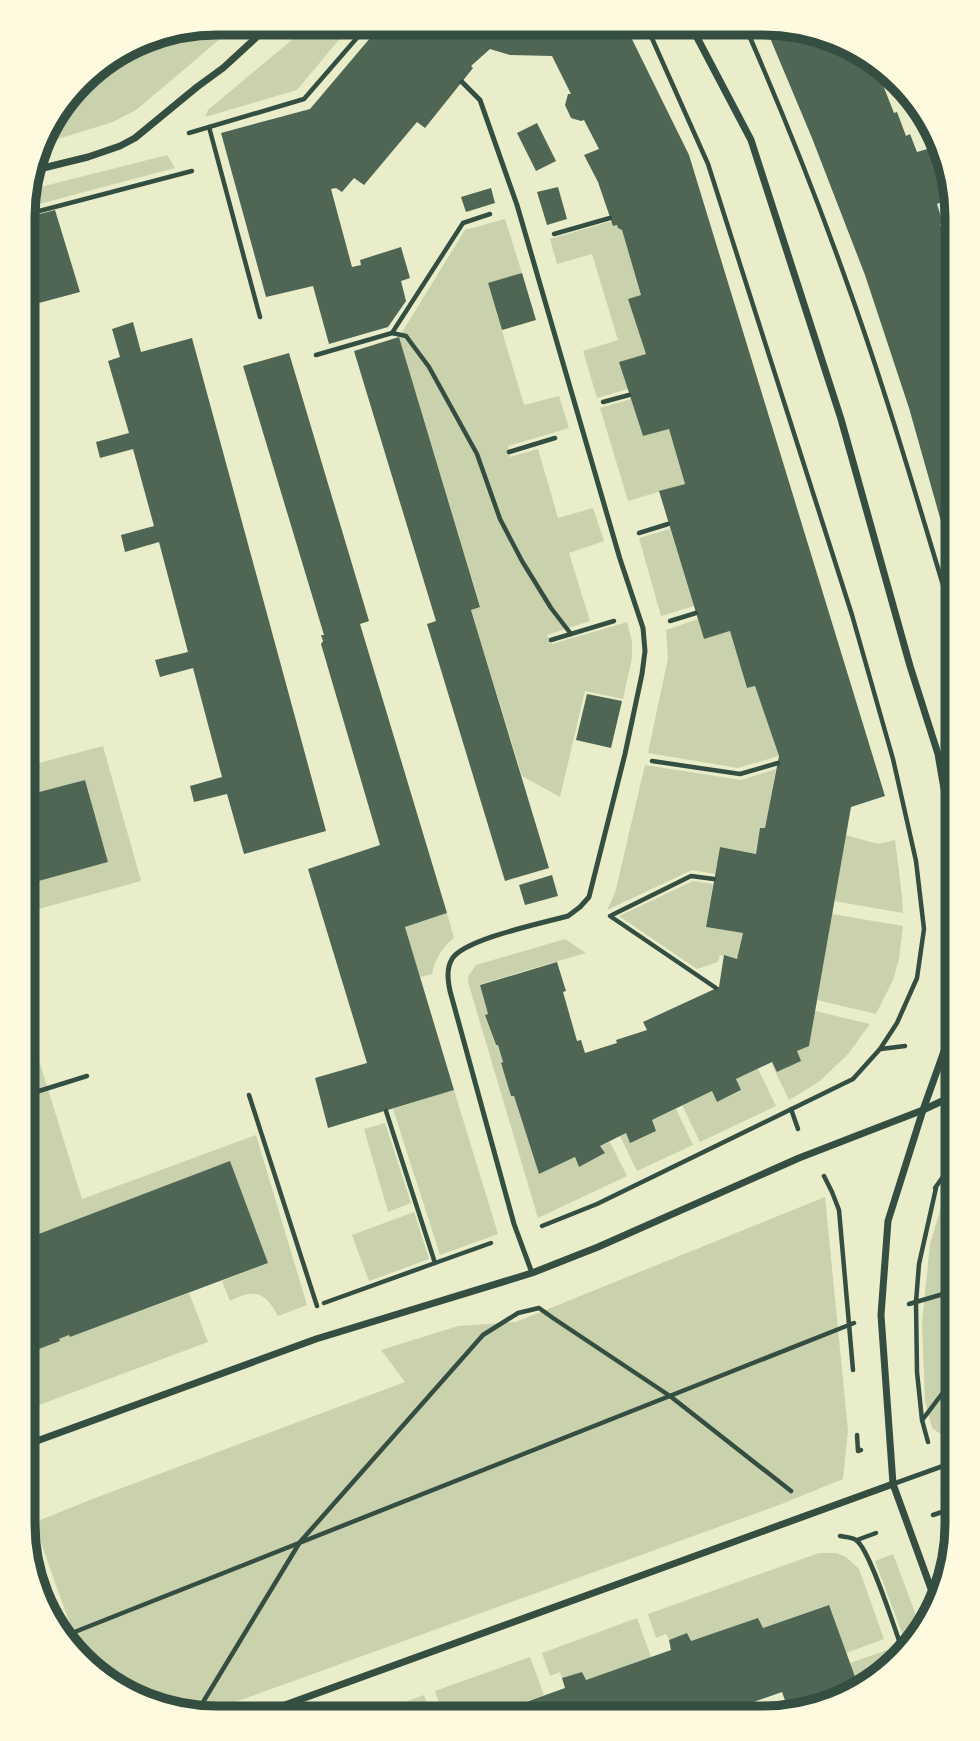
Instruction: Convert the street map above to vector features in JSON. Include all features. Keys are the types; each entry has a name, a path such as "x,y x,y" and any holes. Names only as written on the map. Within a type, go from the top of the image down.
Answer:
{"street":[{"path":"42,168 88,157 135,138 223,68 259,35"},
{"path":"696,35 751,140 841,419 938,754 945,795"},
{"path":"932,1591 893,1483 881,1326 888,1220 945,1049"},
{"path":"35,1442 316,1339 532,1273 799,1158 945,1100"},
{"path":"282,1706 893,1483"}],"lane":[{"path":"462,82 480,100 517,205 643,628 645,651 622,767 589,897 568,916 480,940 457,952 450,962 450,991 517,1234 532,1273"},
{"path":"893,1483 945,1465"}],"path":[{"path":"182,135 304,99 359,35"},
{"path":"386,1111 435,1263 535,1229 597,1204 853,1079 880,1049 897,1023 917,978 924,929 916,861 896,771 852,615 708,164 650,35"},
{"path":"749,35 799,154 852,298 945,591"},
{"path":"209,127 260,317"},
{"path":"35,212 192,171"},
{"path":"392,333 463,223 517,205"},
{"path":"544,237 610,218"},
{"path":"316,355 392,333 407,336 429,367 477,454 500,520 522,561 551,608 571,634"},
{"path":"594,405 629,395"},
{"path":"509,452 582,429"},
{"path":"632,535 668,524"},
{"path":"659,624 696,613"},
{"path":"551,640 638,614"},
{"path":"640,759 740,774 778,763"},
{"path":"610,916 691,876 714,879"},
{"path":"600,910 716,988"},
{"path":"880,1049 905,1046"},
{"path":"35,1092 87,1076"},
{"path":"248,1095 317,1306"},
{"path":"792,1109 799,1129"},
{"path":"936,1188 919,1264 914,1303 922,1420 945,1501"},
{"path":"832,1192 839,1210 850,1335"},
{"path":"914,1303 945,1294"},
{"path":"201,1705 300,1542 483,1335 518,1313 539,1308 670,1396 804,1500 812,1514"},
{"path":"71,1632 860,1321"},
{"path":"922,1420 945,1390"},
{"path":"933,1515 945,1511"},
{"path":"876,1533 857,1540 865,1550 900,1643"}],"green space":[{"path":"225,35 136,110 113,122 52,141 80,97 97,80 126,59 170,41"},
{"path":"298,35 343,35 297,90 205,117 208,110"},
{"path":"167,155 175,168 36,205 38,188"},
{"path":"505,219 522,273 488,284 524,405 559,396 569,428 508,446 510,457 538,449 558,518 593,508 604,541 569,553 590,621 547,635 552,644 627,622 632,642 632,658 623,699 585,691 560,797 522,776 471,610 480,606 399,337 465,230"},
{"path":"612,221 622,230 641,295 646,354 620,362 628,389 597,398 583,351 618,340 592,254 557,264 550,239"},
{"path":"631,399 643,436 669,429 685,484 628,501 600,408"},
{"path":"670,529 694,606 661,616 639,538"},
{"path":"698,619 704,639 730,631 747,688 755,686 779,756 738,768 648,753 668,658 666,630"},
{"path":"103,746 141,881 35,910 35,882 108,862 85,780 35,794 35,764"},
{"path":"645,765 741,780 776,769 765,828 760,829 756,854 720,847 715,874 692,870 607,910 615,893"},
{"path":"846,835 878,844 895,840 903,913 834,901"},
{"path":"693,881 713,884 706,927 743,933 737,959 720,955 718,962 697,969 619,916"},
{"path":"447,913 454,938 440,954 432,974 420,977 405,927"},
{"path":"832,914 903,926 893,980 876,1014 817,1000"},
{"path":"565,939 586,953 480,984 488,1014 486,1015 539,1174 575,1157 579,1167 604,1154 600,1146 610,1142 627,1176 538,1218 468,982 476,965"},
{"path":"815,1011 870,1024 848,1054 820,1081 789,1100 771,1063 778,1072 800,1061 797,1051"},
{"path":"35,1048 82,1199 256,1135 307,1305 278,1316 269,1302 258,1295 246,1294 230,1301 222,1281 268,1263 35,1241"},
{"path":"758,1069 776,1106 700,1142 682,1105 712,1091 717,1102 741,1091 736,1079"},
{"path":"454,1090 498,1234 440,1255 393,1109"},
{"path":"676,1109 693,1145 637,1171 620,1136 626,1133 631,1142 655,1131 652,1120"},
{"path":"385,1123 411,1203 388,1212 364,1129"},
{"path":"945,1194 945,1437 932,1428 925,1401 922,1323 930,1244"},
{"path":"825,1197 848,1430 843,1479 779,1505 224,1706 170,1700 147,1692 106,1668 74,1636 40,1540 38,1521 405,1382 381,1350 458,1326 516,1322"},
{"path":"414,1212 429,1259 369,1281 352,1235"},
{"path":"189,1293 208,1342 35,1407 35,1350 69,1335 70,1337"},
{"path":"819,1553 836,1553 846,1557 859,1569 884,1639 846,1653 828,1605 763,1628 758,1619 691,1641 687,1633 669,1640 666,1634 656,1638 648,1614"},
{"path":"893,1554 918,1620 911,1630 902,1633 875,1561"},
{"path":"637,1618 651,1657 586,1680 582,1672 562,1678 560,1672 550,1676 542,1653"},
{"path":"887,1650 889,1656 856,1680 850,1663"},
{"path":"530,1657 544,1695 514,1706 440,1706 435,1691"},
{"path":"424,1695 428,1706 394,1706"}],"building":[{"path":"373,35 630,35 689,155 885,796 851,807 809,1046 797,1051 801,1061 777,1072 772,1062 736,1079 741,1090 717,1102 712,1091 652,1120 656,1131 630,1143 626,1133 600,1146 605,1153 579,1167 575,1157 539,1174 514,1096 511,1096 498,1045 485,1015 488,1014 480,985 557,962 577,1041 581,1040 585,1053 647,1030 643,1022 719,987 724,955 737,959 743,933 706,927 720,847 756,854 760,828 765,828 779,756 755,686 747,688 730,631 704,639 659,491 685,484 669,429 643,436 619,362 646,354 628,299 641,295 622,230 617,225 613,226 598,182 584,155 599,149 584,120 571,118 565,105 568,94 571,94 552,56 510,55 490,49 471,66 473,68 425,128 417,122 364,185 354,178 342,192 336,188 331,189 352,267 361,265 360,260 401,247 410,278 401,281 406,301 388,327 329,344 313,286 266,297 221,133 310,109"},
{"path":"769,35 799,38 822,45 843,54 880,78 906,136 910,134 917,152 931,148 935,158 942,181 944,201 937,204 945,238 945,536 909,408 865,275"},
{"path":"537,123 556,161 536,171 517,133"},
{"path":"558,187 567,219 547,225 537,192"},
{"path":"491,188 495,203 466,212 461,197"},
{"path":"55,210 80,292 35,304 35,215"},
{"path":"522,273 536,320 502,330 488,283"},
{"path":"133,322 141,352 192,338 326,831 244,854 227,794 194,802 190,786 222,777 193,668 160,677 155,660 188,652 159,542 125,552 121,535 154,526 133,449 100,458 96,442 129,433 108,361 120,357 112,329"},
{"path":"399,337 480,607 471,610 549,868 505,881 427,624 436,621 354,351"},
{"path":"289,353 369,621 360,624 447,913 405,927 454,1090 328,1128 315,1078 367,1063 308,869 380,845 321,644 321,635 324,635 243,366"},
{"path":"587,694 622,701 611,748 576,740"},
{"path":"85,780 108,862 35,882 35,793"},
{"path":"552,875 558,896 525,905 519,885"},
{"path":"230,1161 268,1263 70,1337 69,1335 35,1350 35,1235"},
{"path":"829,1605 856,1680 822,1696 786,1704 782,1692 742,1706 515,1706 565,1688 562,1678 582,1672 586,1680 671,1650 669,1640 687,1633 691,1641 758,1618 763,1628"}]}
